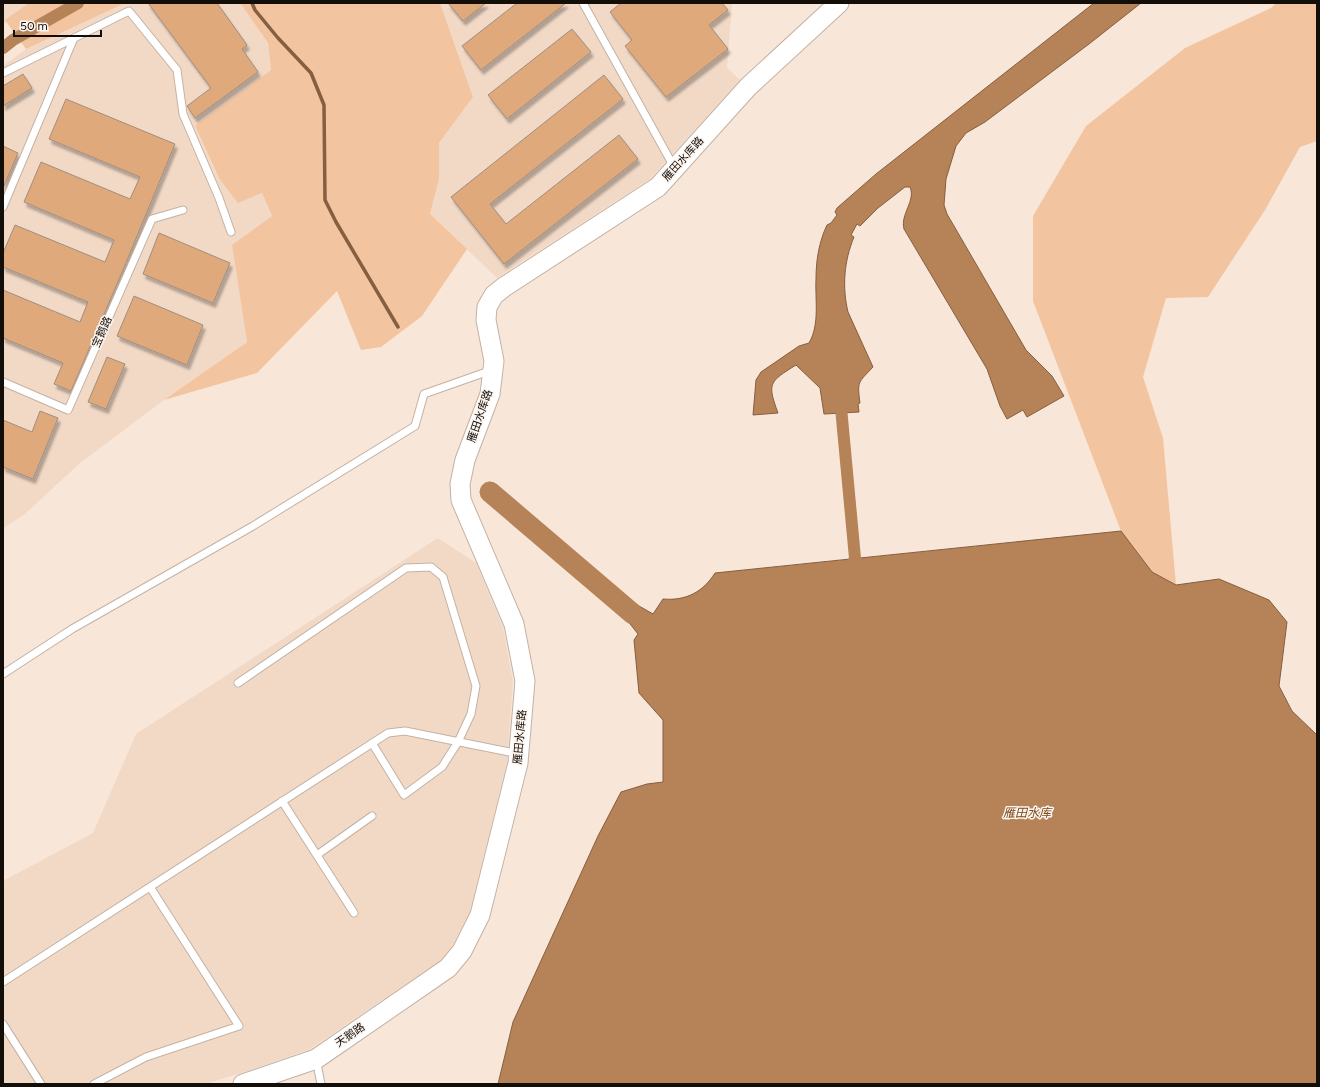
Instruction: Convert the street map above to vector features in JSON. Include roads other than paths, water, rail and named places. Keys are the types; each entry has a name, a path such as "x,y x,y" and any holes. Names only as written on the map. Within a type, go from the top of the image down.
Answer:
{"main road":[{"name":"雁田水库路","path":"448,968 462,951 480,915 518,763 525,681 514,624 461,500 460,484 465,460 490,394 494,362 486,320 487,307 494,295 504,287 658,187 748,87 840,3"},
{"name":"天鹅路","path":"243,1084 316,1059 448,968"}],"lane":[{"path":"583,3 675,168"},
{"path":"3,73 129,11 176,70 184,114 219,198 231,232"},
{"path":"3,207 74,38"},
{"name":"宝鹅路","path":"3,382 68,410 152,219 183,210"},
{"path":"3,674 72,629 253,526 415,426 424,394 493,370"},
{"path":"238,683 406,568 431,567 443,577 476,686 472,714 458,742 442,767 404,795 372,743"},
{"path":"3,982 388,733 405,731 519,754"},
{"path":"282,801 354,913"},
{"path":"317,855 372,816"},
{"path":"94,1084 146,1057 239,1026 150,887"},
{"path":"3,1024 41,1084"},
{"path":"316,1059 322,1084"}],"water":[{"path":"1094,3 1141,3 985,122 966,133 956,146 946,179 944,205 947,214 1026,350 1052,376 1064,396 1027,417 1023,410 1007,419 1000,406 987,369 904,229 904,218 911,197 910,187 905,187 878,208 860,226 857,224 851,235 854,237 846,265 846,303 848,312 873,367 864,376 859,386 859,412 824,414 820,388 796,365 780,375 773,384 772,395 778,413 753,415 756,380 761,372 799,346 809,343 812,336 816,320 816,272 818,251 827,225 831,223 837,215 835,212 837,208 876,174"},
{"name":"雁田水库","path":"1121,531 1152,572 1176,585 1219,579 1269,600 1287,622 1279,686 1292,711 1317,735 1317,1084 498,1084 513,1022 598,836 621,792 647,784 663,782 663,720 639,693 634,640 638,634 627,620 639,606 653,614 663,599 686,597 693,594 705,585 715,573"}],"waterway":[{"path":"3,48 13,40 78,3"},
{"path":"252,3 255,10 278,38 311,73 324,105 325,200 336,222 398,327"},
{"path":"840,397 855,558 850,573"},
{"path":"490,492 633,614"}]}
